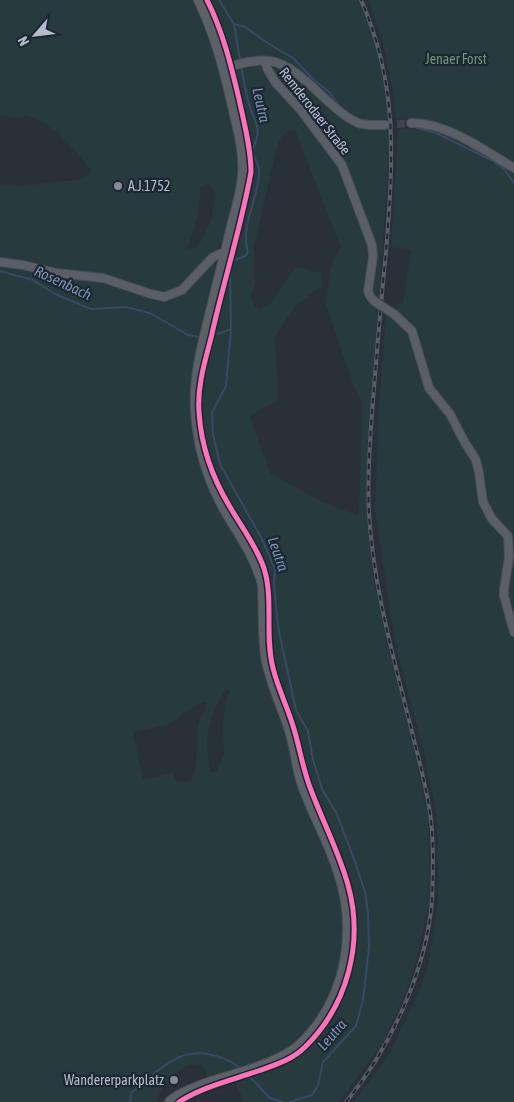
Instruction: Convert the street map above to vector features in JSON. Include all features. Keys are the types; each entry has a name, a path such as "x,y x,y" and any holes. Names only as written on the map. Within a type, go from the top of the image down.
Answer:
{"main road":[{"path":"170,1102 184,1093 274,1061 294,1050 308,1037 327,1010 343,976 346,963 348,920 343,882 333,854 304,790 288,725 269,672 266,656 261,576 214,490 198,433 195,409 196,384 208,323 241,189 244,164 239,133 217,41 199,0"}],"street":[{"path":"224,68 251,62 265,61 276,63 291,69 329,103 359,123 385,125"},
{"name":"Remderodaer Straße","path":"265,61 275,82 295,103 312,128 329,146 345,171 372,245 373,257 368,291 370,296 374,301 394,314 412,331 429,388 450,414 476,460 480,472 483,502 492,519 508,536 509,557 504,596 514,632"},
{"path":"411,123 430,125 462,138 514,168"},
{"path":"0,262 56,273 103,278 151,294 164,296 182,290 212,258 226,252"}],"green space":[{"path":"0,0 194,0 203,18 220,70 239,154 239,188 223,241 207,260 211,263 220,256 206,322 195,433 258,577 263,657 339,882 343,918 342,951 339,967 328,999 301,1038 294,1044 272,1057 232,1069 232,1071 210,1079 202,1065 187,1066 167,1081 157,1102 0,1102 0,185 20,186 83,179 89,175 91,170 62,137 45,124 25,115 22,118 0,115","holes":["208,183 216,193 211,221 198,247 187,249 198,212 200,187","227,689 230,690 225,705 223,727 224,755 216,772 210,773 209,729 211,719","205,702 206,709 198,726 196,765 190,781 177,782 173,773 143,779 133,732 170,724 193,707"]},
{"path":"209,0 359,0 379,59 388,121 360,120 285,62 265,58 232,63 222,27"},
{"name":"Jenaer Forst","path":"368,0 514,0 514,164 430,122 410,118 396,119 386,58"},
{"path":"258,63 264,66 322,140 347,180 347,194 353,205 357,207 371,245 367,287 379,306 367,465 369,543 374,582 387,644 417,762 429,821 429,902 417,958 408,988 381,1046 339,1102 244,1102 235,1081 288,1061 306,1050 313,1042 334,1013 346,988 353,966 356,930 354,900 349,882 311,786 295,723 275,670 271,638 269,573 259,549 230,504 221,485 203,431 202,409 206,360 252,174 243,108 234,69","holes":["295,130 341,247 335,256 330,270 326,304 353,384 362,402 359,516 318,500 270,473 250,417 262,408 278,401 275,336 295,306 322,286 321,273 297,267 271,303 261,309 254,306 251,296 255,283 254,248 275,154 280,139 287,131"]},
{"path":"269,65 291,73 333,113 343,120 360,125 389,127 390,140 379,301 371,295 374,263 346,170 283,89"},
{"path":"430,129 460,139 514,172 514,626 506,596 512,547 485,501 481,472 433,393 416,337 397,314 397,305 403,303 411,250 391,247 398,130"},
{"path":"386,311 410,332 422,376 448,415 474,460 479,493 507,541 504,572 511,631 514,637 514,1102 354,1102 390,1053 419,992 429,962 438,902 437,820 426,761 395,643 375,510 378,422"}],"waterway":[{"name":"Leutra","path":"219,0 234,24 240,60"},
{"path":"234,24 245,27 293,58 313,79 329,92 342,109"},
{"name":"Leutra","path":"241,65 250,109 258,130 252,151 259,169 256,191 246,232 248,252 245,256 233,261 230,275 231,329 226,386 212,412 213,435 220,464 262,539 275,569 274,583 278,627 296,710 308,731 313,760 322,789 337,814 355,862 365,892 368,914 369,947 363,1000 356,1026 323,1062 318,1085 312,1095 290,1102"},
{"path":"417,128 436,133 491,160 504,169 514,183"},
{"name":"Rosenbach","path":"0,271 33,280 55,294 91,309 127,307 152,314 188,335 200,337"},
{"name":"Rosenbach","path":"218,334 231,329"},
{"name":"Leutra","path":"130,1102 131,1093 179,1057 200,1053 207,1054 229,1061 241,1069"},
{"name":"Leutra","path":"248,1075 270,1098 283,1102"}],"tunnel":[{"path":"385,125 411,123"}],"railway":[{"path":"346,1102 377,1058 404,1007 423,953 429,926 433,870 432,830 427,795 384,618 371,539 368,499 369,457 386,252 391,155 390,124 382,63 361,0"}],"cycle path":[{"path":"179,1102 207,1088 283,1062 305,1047 320,1030 342,992 349,972 354,928 353,907 348,885 336,849 308,782 294,729 273,668 269,642 269,601 266,575 255,548 218,485 202,437 199,403 202,374 251,172 247,136 233,74 222,36 207,0"}],"place":[{"name":"A.J.1752","path":"118,186"},
{"name":"Wandererparkplatz","path":"174,1080"}]}
